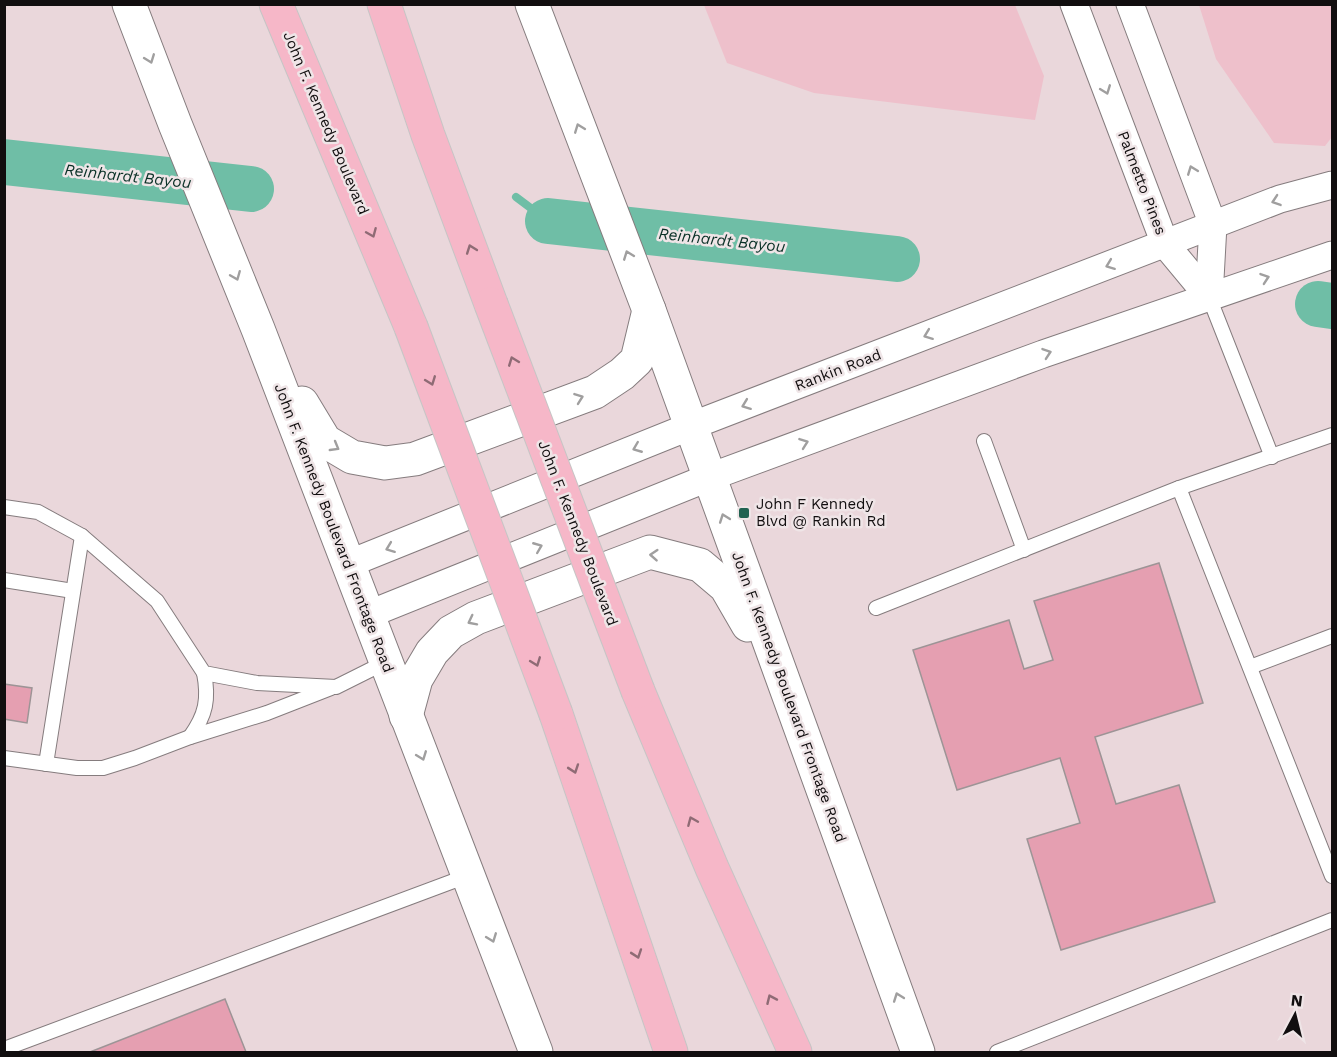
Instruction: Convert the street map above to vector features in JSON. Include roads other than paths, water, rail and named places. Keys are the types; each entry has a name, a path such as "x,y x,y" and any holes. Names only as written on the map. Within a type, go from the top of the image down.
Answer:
{"highway":[{"name":"John F. Kennedy Boulevard","path":"276,4 411,327 556,714 671,1053"},
{"name":"John F. Kennedy Boulevard","path":"384,4 428,135 638,691 712,868 795,1053"},
{"path":"400,4 428,135"}],"street":[{"name":"John F. Kennedy Boulevard Frontage Road","path":"129,4 258,329 536,1053"},
{"name":"John F. Kennedy Boulevard Frontage Road","path":"532,4 649,310 918,1053"},
{"name":"Palmetto Pines","path":"1074,4 1165,244 1209,297"},
{"path":"1130,4 1213,225 1209,297"},
{"name":"Rankin Road","path":"348,564 691,426 1280,199 1332,185"},
{"path":"367,615 710,477 1043,354 1332,255"},
{"path":"258,329 325,441 352,456 385,463 415,459 595,392 622,374 637,360 649,310"},
{"path":"406,716 416,679 432,652 451,632 476,618 650,552 700,565 726,587 788,694"}],"lane":[{"path":"1209,297 1272,457"},
{"path":"876,608 1179,488 1332,435"},
{"path":"984,441 1024,550"},
{"path":"1179,488 1332,876"},
{"path":"4,507 38,512 82,536 157,601 204,672 207,690 206,707 200,723 190,737"},
{"path":"46,764 82,536"},
{"path":"4,580 73,591"},
{"path":"1250,667 1332,636"},
{"path":"4,758 78,768 103,768 267,713 336,687 386,662"},
{"path":"204,672 257,683 336,687"},
{"path":"4,1049 468,876"},
{"path":"998,1053 1332,920"}],"waterway":[{"name":"Reinhardt Bayou","path":"4,162 251,189"},
{"path":"516,197 548,221"},
{"name":"Reinhardt Bayou","path":"548,221 897,259"},
{"name":"Reinhardt Bayou","path":"1318,304 1332,306"}],"place":[{"name":"John F Kennedy Blvd @ Rankin Rd","path":"744,513"}]}
